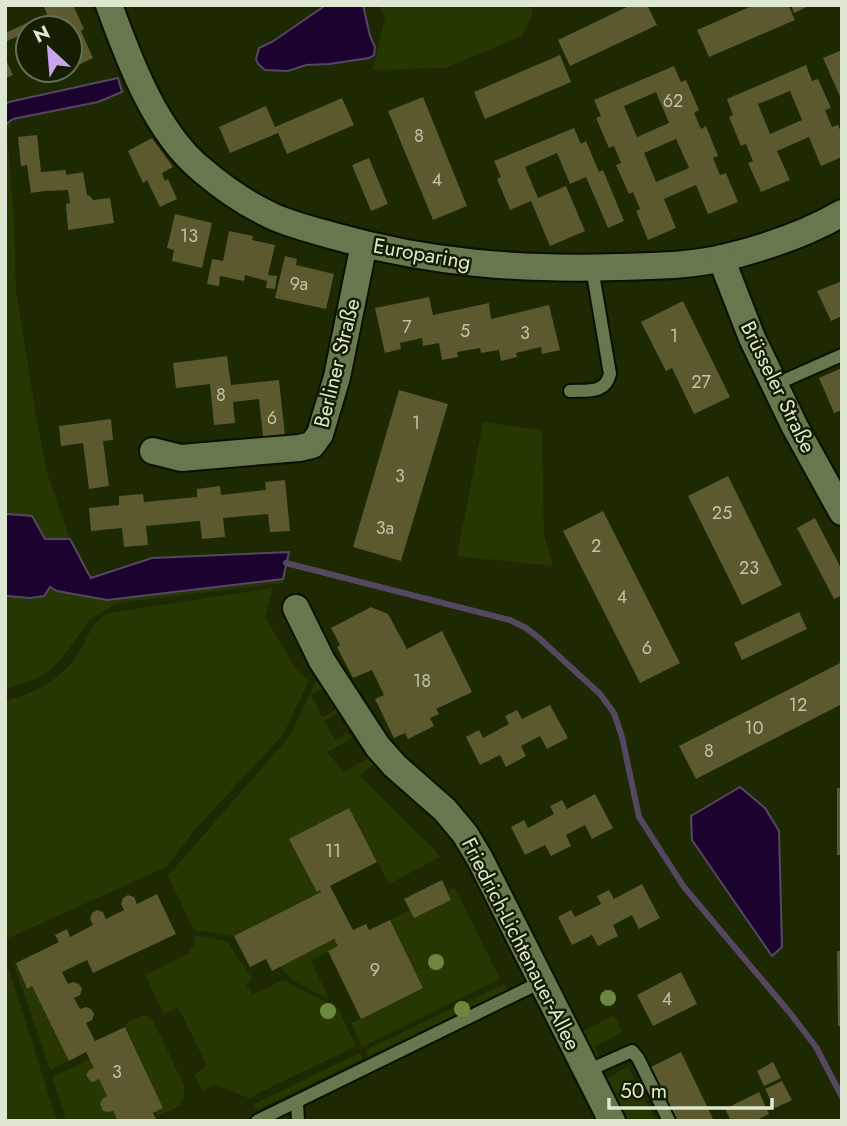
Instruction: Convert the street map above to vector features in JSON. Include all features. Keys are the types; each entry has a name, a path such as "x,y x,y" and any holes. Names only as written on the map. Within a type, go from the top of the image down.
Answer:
{"street":[{"name":"Europaring","path":"109,5 142,86 159,118 167,132 200,169 234,194 270,215 364,244 476,264 544,268 676,265 721,258 767,245 807,231 842,213"},
{"name":"Berliner Straße","path":"153,451 181,458 312,445 320,433 337,377 364,244"},
{"name":"Brüsseler Straße","path":"721,258 752,338 774,385 842,512"},
{"name":"Friedrich-Lichtenauer-Allee","path":"296,608 322,660 379,747 465,834 612,1121"}],"lane":[{"path":"570,391 600,388 608,383 610,374 592,268"},
{"path":"774,385 842,355"},
{"path":"257,1121 541,982"},
{"path":"587,1071 632,1051 670,1121"},
{"path":"297,1102 298,1121"}],"green space":[{"path":"379,5 529,5 533,13 522,36 445,68 373,70 385,18"},
{"path":"13,119 7,133 16,290 47,473 70,539 45,539 32,517 5,515 5,126"},
{"path":"483,422 542,430 544,534 553,566 457,556"},
{"path":"283,579 283,583 118,603 90,619 51,670 34,680 5,689 5,595 30,598 44,596 50,587 57,591 107,600"},
{"path":"273,588 265,617 296,669 309,680 283,735 198,826 166,867 9,938 5,929 5,701 38,689 57,677 73,660 95,624 109,613"},
{"path":"316,681 324,688 311,695 322,717 336,710 338,713 324,721 336,741 347,733 353,738 327,752 344,772 371,756 375,763 360,776 440,857 389,884 349,808 290,839 317,892 321,892 234,936 194,930 167,874 289,737"},
{"path":"455,888 500,979 362,1047 351,1023 423,988 390,920 410,910 414,918 451,900 448,891"},
{"path":"196,935 227,941 251,977 246,984 252,995 283,980 338,1008 356,1046 249,1098 215,1085 203,1091 194,1074 207,1066 178,1007 164,1014 145,975 188,954"},
{"path":"334,939 338,946 311,961 329,999 295,982 281,966"},
{"path":"5,957 57,1121 5,1121"},
{"path":"16,963 26,989 32,986 69,1061 50,1070 14,964"},
{"path":"504,984 507,990 368,1057 365,1050"},
{"path":"143,1015 151,1017 185,1087 180,1106 158,1116 156,1112 163,1108 125,1024"},
{"path":"614,1015 622,1032 594,1047 602,1063 599,1065 582,1032"},
{"path":"360,1053 363,1059 257,1110 254,1104"},
{"path":"90,1059 94,1068 86,1074 88,1080 93,1082 99,1079 107,1096 100,1104 103,1111 113,1111 118,1121 67,1121 52,1077"},
{"path":"628,1067 656,1121 626,1121 605,1079"}],"shaded area":[{"path":"326,5 363,5 375,47 374,55 329,64 306,65 288,71 265,70 258,64 256,59 259,48"},
{"path":"118,78 122,92 98,102 13,119 5,125 5,105 9,102"},
{"path":"7,514 32,516 45,539 70,539 91,578 152,558 289,552 283,579 107,600 57,591 50,587 44,596 8,596 5,595"},
{"path":"740,787 765,808 779,831 782,947 772,956 692,840 691,816"}],"building":[{"path":"43,5 73,5 77,14 47,14"},
{"path":"631,5 647,5 657,25 570,66 558,40"},
{"path":"754,5 788,5 795,20 709,57 697,30"},
{"path":"791,5 811,5 794,13"},
{"path":"14,29 14,38 5,42 5,33"},
{"path":"84,38 93,58 84,62"},
{"path":"842,50 842,101 823,58"},
{"path":"560,55 571,82 485,119 474,92"},
{"path":"5,58 13,75 5,78"},
{"path":"806,65 812,81 818,79 831,108 825,110 832,127 838,125 842,134 842,157 821,166 809,137 777,151 790,180 761,192 748,163 753,161 746,144 741,146 729,117 733,115 727,99","holes":["790,91 802,120 770,134 758,104"]},
{"path":"674,66 681,82 686,80 699,110 694,113 701,129 706,126 718,156 713,158 720,175 726,173 738,202 708,214 696,185 664,199 676,228 648,240 636,211 640,209 633,192 629,194 616,165 621,163 614,146 609,148 596,118 601,116 594,100","holes":["656,92 669,123 637,137 624,106","676,139 689,168 656,182 644,153"]},
{"path":"423,97 467,206 433,220 388,111"},
{"path":"342,98 354,125 287,154 278,133 230,153 219,127 266,106 275,127"},
{"path":"574,128 581,144 586,141 599,172 603,170 624,221 608,228 586,177 570,184 557,153 525,167 538,198 566,186 585,231 550,246 531,201 510,210 497,179 501,177 494,161"},
{"path":"37,135 41,172 66,170 66,175 83,172 87,195 93,200 110,198 114,223 68,230 68,190 31,193 27,165 21,166 18,137"},
{"path":"152,138 173,167 162,173 165,181 168,179 177,199 160,207 147,180 143,183 128,151"},
{"path":"369,158 388,204 371,211 352,165"},
{"path":"175,214 212,223 202,268 172,261 174,250 167,248"},
{"path":"229,231 253,236 252,240 275,245 268,275 277,276 275,289 266,288 267,281 245,275 244,281 220,276 219,286 207,284 212,259 223,261"},
{"path":"285,256 297,259 296,265 334,274 326,309 275,298"},
{"path":"842,281 842,316 831,321 817,291"},
{"path":"429,297 433,315 489,303 491,319 549,305 560,350 542,354 541,347 516,353 517,357 501,361 499,350 481,353 480,348 457,352 458,357 442,360 439,343 423,346 422,338 400,343 401,349 385,353 375,308"},
{"path":"683,301 730,397 694,414 672,368 666,371 641,322"},
{"path":"227,356 231,385 279,380 285,435 263,437 259,399 233,402 235,423 214,425 210,384 176,388 173,363"},
{"path":"842,368 842,410 834,413 819,378"},
{"path":"399,390 448,404 401,561 353,547"},
{"path":"111,419 113,440 103,441 109,486 89,489 83,443 61,446 59,426"},
{"path":"728,476 782,585 742,605 688,496"},
{"path":"285,480 290,531 270,532 268,514 223,518 225,537 202,539 200,521 146,526 148,545 124,547 122,528 91,531 89,508 119,505 119,496 143,494 144,502 197,497 197,489 220,486 221,495 266,490 265,482"},
{"path":"603,511 680,663 640,683 563,531"},
{"path":"815,518 842,570 842,595 834,599 797,528"},
{"path":"371,607 388,614 407,649 442,631 472,692 436,709 439,714 430,718 434,726 408,739 405,733 394,738 375,699 384,695 372,670 353,678 337,647 340,645 331,628"},
{"path":"799,612 807,629 742,660 734,643"},
{"path":"842,662 842,704 696,779 679,746"},
{"path":"550,705 568,738 547,749 540,736 521,746 526,756 506,767 500,755 480,765 466,737 479,730 483,738 509,724 505,716 517,710 522,719"},
{"path":"837,788 842,788 842,855 837,855"},
{"path":"595,794 613,828 592,839 585,825 566,835 571,846 551,856 545,845 525,855 511,827 524,820 528,828 554,814 550,806 562,800 567,809"},
{"path":"349,808 377,862 330,886 353,930 366,924 369,930 390,920 423,988 361,1019 328,951 338,946 334,939 272,971 266,959 250,967 234,936 321,892 317,892 289,839"},
{"path":"442,880 451,900 414,918 404,899"},
{"path":"642,884 660,918 639,929 632,915 613,925 618,936 598,946 592,935 572,945 558,917 571,910 575,917 601,904 597,896 609,890 614,899"},
{"path":"157,894 176,934 93,973 87,960 62,972 68,984 79,984 82,989 80,995 74,998 80,1009 86,1007 94,1014 92,1020 86,1023 95,1041 125,1027 163,1108 153,1113 157,1121 118,1121 113,1111 103,1111 100,1104 107,1096 99,1079 93,1082 86,1075 94,1068 86,1052 69,1061 32,986 27,989 16,963 59,942 55,935 67,929 70,937 93,925 90,919 92,913 97,910 103,912 106,919 124,910 121,904 123,898 128,895 134,897 137,904"},
{"path":"837,951 842,951 842,1026 838,1026"},
{"path":"681,972 697,1004 653,1026 637,995"},
{"path":"681,1052 714,1121 677,1121 651,1067"},
{"path":"773,1062 781,1078 764,1086 757,1071"},
{"path":"782,1081 792,1100 775,1108 765,1089"},
{"path":"759,1092 769,1114 755,1121 731,1121 725,1109"}],"waterway":[{"path":"286,563 510,620 539,638 600,694 614,713 622,737 639,817 684,887 816,1047 842,1097"}]}
